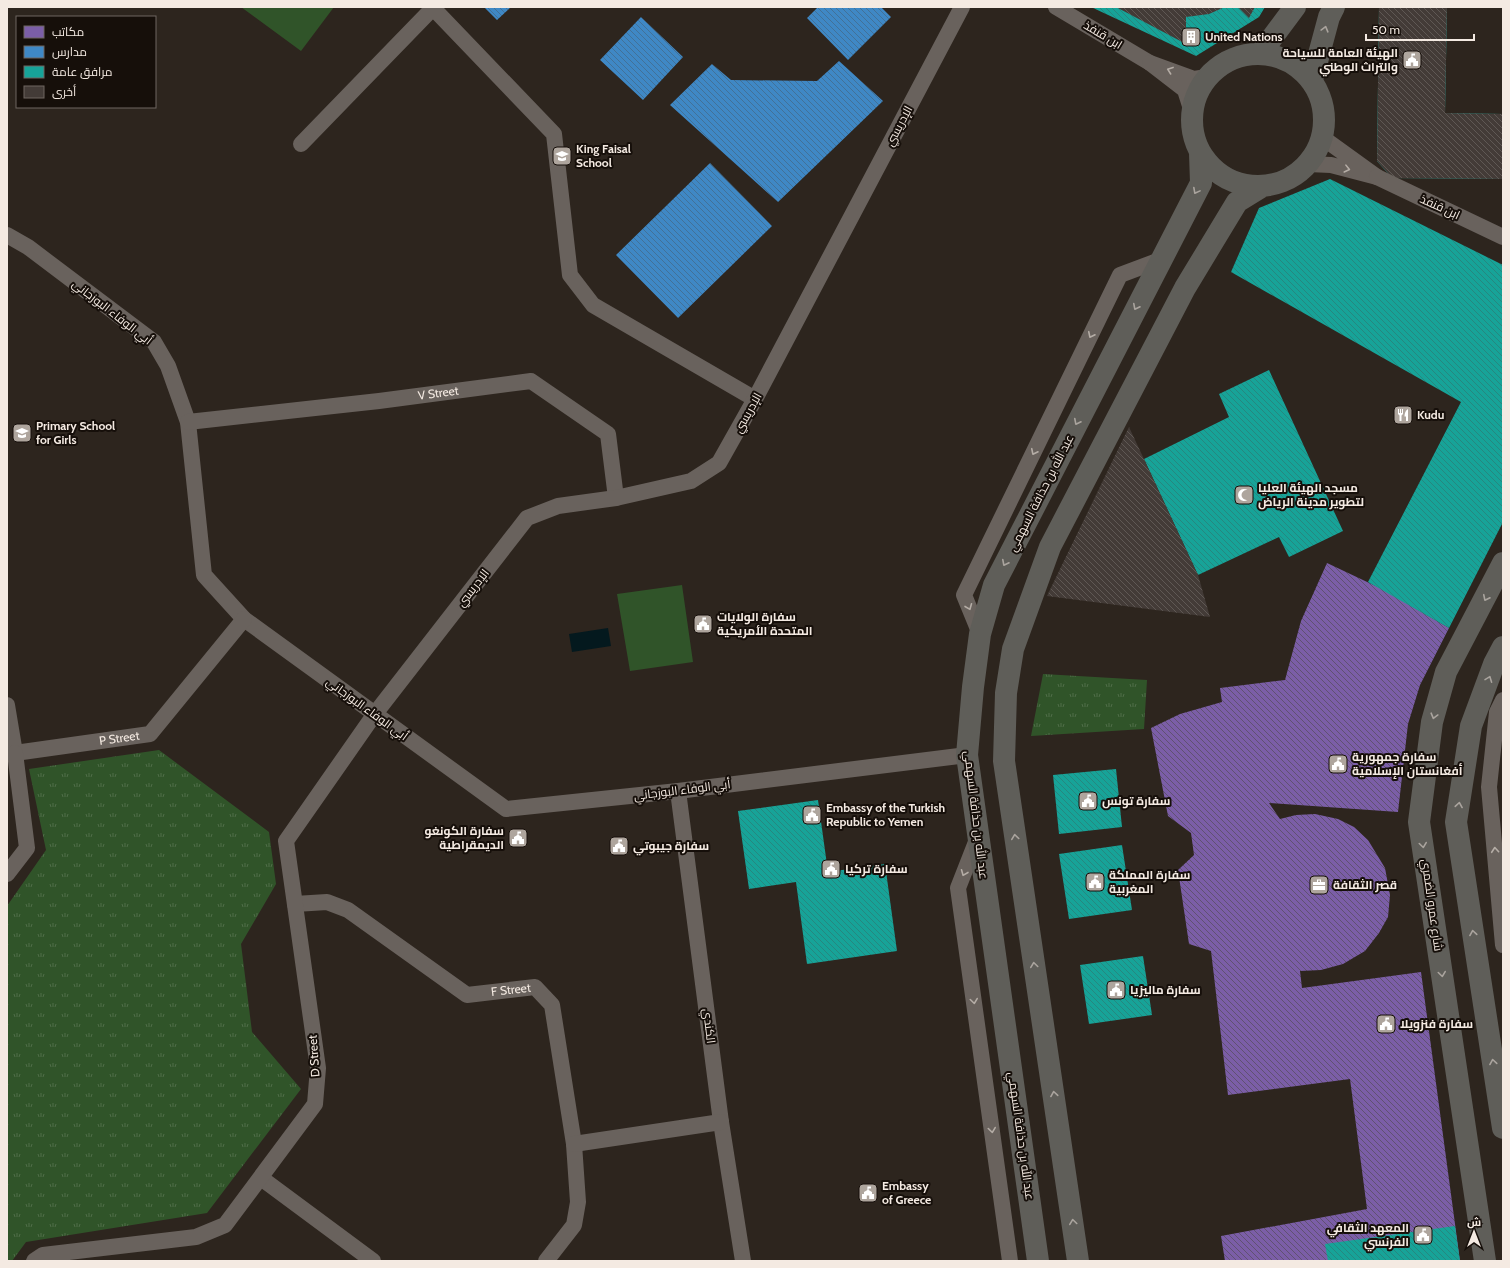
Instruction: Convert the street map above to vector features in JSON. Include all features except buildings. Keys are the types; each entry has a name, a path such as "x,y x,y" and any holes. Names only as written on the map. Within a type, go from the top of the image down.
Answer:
{"street":[{"name":"الإدريسي","path":"374,715 527,518 558,506 616,498 691,481 719,463 756,399 962,7"},
{"name":"ابن قنفذ","path":"1056,7 1150,63"},
{"path":"1260,54 1295,7"},
{"path":"1312,80 1329,17 1334,7"},
{"path":"301,144 433,8 554,134 570,275 593,304 756,399"},
{"path":"1150,63 1185,90 1192,112 1193,133 1200,153 1212,168 1227,179 1244,185 1263,186 1280,183 1290,178 1308,164 1317,152 1323,138 1325,118 1321,98 1312,80 1301,69 1288,61 1275,56 1260,54 1240,56 1222,64 1207,77 1197,94 1192,112"},
{"path":"1150,63 1194,79 1207,77"},
{"path":"1323,138 1376,177"},
{"name":"عبد الله بن حذافة السهمي","path":"1038,1261 967,755 980,634 994,585 1160,260 1201,183 1200,153"},
{"path":"1308,164 1331,165 1376,177"},
{"name":"ابن قنفذ","path":"1376,177 1503,237"},
{"path":"1078,1261 1004,761 1006,693 1008,678 1013,649 1029,601 1054,540 1186,288 1237,202 1263,186"},
{"name":"أبي الوفاء البوزجاني","path":"7,234 28,247 154,342 168,366 188,422 204,575 244,620 506,809 678,791 967,755"},
{"path":"980,634 964,595 1120,275 1160,260"},
{"name":"V Street","path":"188,422 379,401 531,381 608,434 616,498"},
{"name":"شارع عمرو الضمري","path":"1485,1261 1419,822 1432,722 1446,672 1503,563"},
{"name":"P Street","path":"15,753 150,734 244,620"},
{"path":"1503,647 1494,664 1471,726 1456,822 1503,1128"},
{"path":"1503,700 1497,712 1489,787 1503,945"},
{"path":"7,705 15,753 27,848 7,874"},
{"name":"D Street","path":"34,1261 43,1255 196,1237 225,1225 315,1104 318,1068 286,842 374,715"},
{"name":"الكندي","path":"678,791 721,1122 743,1261"},
{"path":"978,837 958,888 1010,1261"},
{"name":"F Street","path":"295,904 327,902 348,910 467,996 535,987 552,1005 574,1144 578,1202 574,1225 546,1261"},
{"path":"574,1144 721,1122"},
{"path":"261,1178 373,1261"}],"green space":[{"path":"241,7 334,7 301,51"},
{"path":"682,585 693,662 630,671 617,594"},
{"path":"1043,674 1147,680 1144,729 1031,736"},
{"path":"159,750 269,832 276,884 241,944 252,1032 301,1089 207,1213 26,1242 12,1261 7,1261 7,906 46,850 29,769"}],"water":[{"path":"608,628 611,646 572,652 569,634"}],"place":[{"name":"United Nations","path":"1191,37"},
{"name":"الهيئة العامة للسياحة والتراث الوطني","path":"1412,60"},
{"name":"King Faisal School","path":"562,156"},
{"name":"Kudu","path":"1403,415"},
{"name":"Primary School for Girls","path":"22,433"},
{"name":"مسجد الهيئة العليا لتطوير مدينة الرياض","path":"1244,495"},
{"name":"سفارة الولايات المتحدة الأمريكية","path":"703,624"},
{"name":"سفارة جمهورية أفغانستان الإسلامية","path":"1338,764"},
{"name":"سفارة تونس","path":"1088,801"},
{"name":"Embassy of the Turkish Republic to Yemen","path":"812,815"},
{"name":"سفارة الكونغو الديمقراطية","path":"518,838"},
{"name":"سفارة جيبوتي","path":"619,846"},
{"name":"سفارة تركيا","path":"831,869"},
{"name":"سفارة المملكة المغربية","path":"1095,882"},
{"name":"قصر الثقافة","path":"1319,885"},
{"name":"سفارة ماليزيا","path":"1116,990"},
{"name":"سفارة فنزويلا","path":"1386,1024"},
{"name":"Embassy of Greece","path":"868,1193"},
{"name":"المعهد الثقافي الفرنسي","path":"1423,1235"}]}
